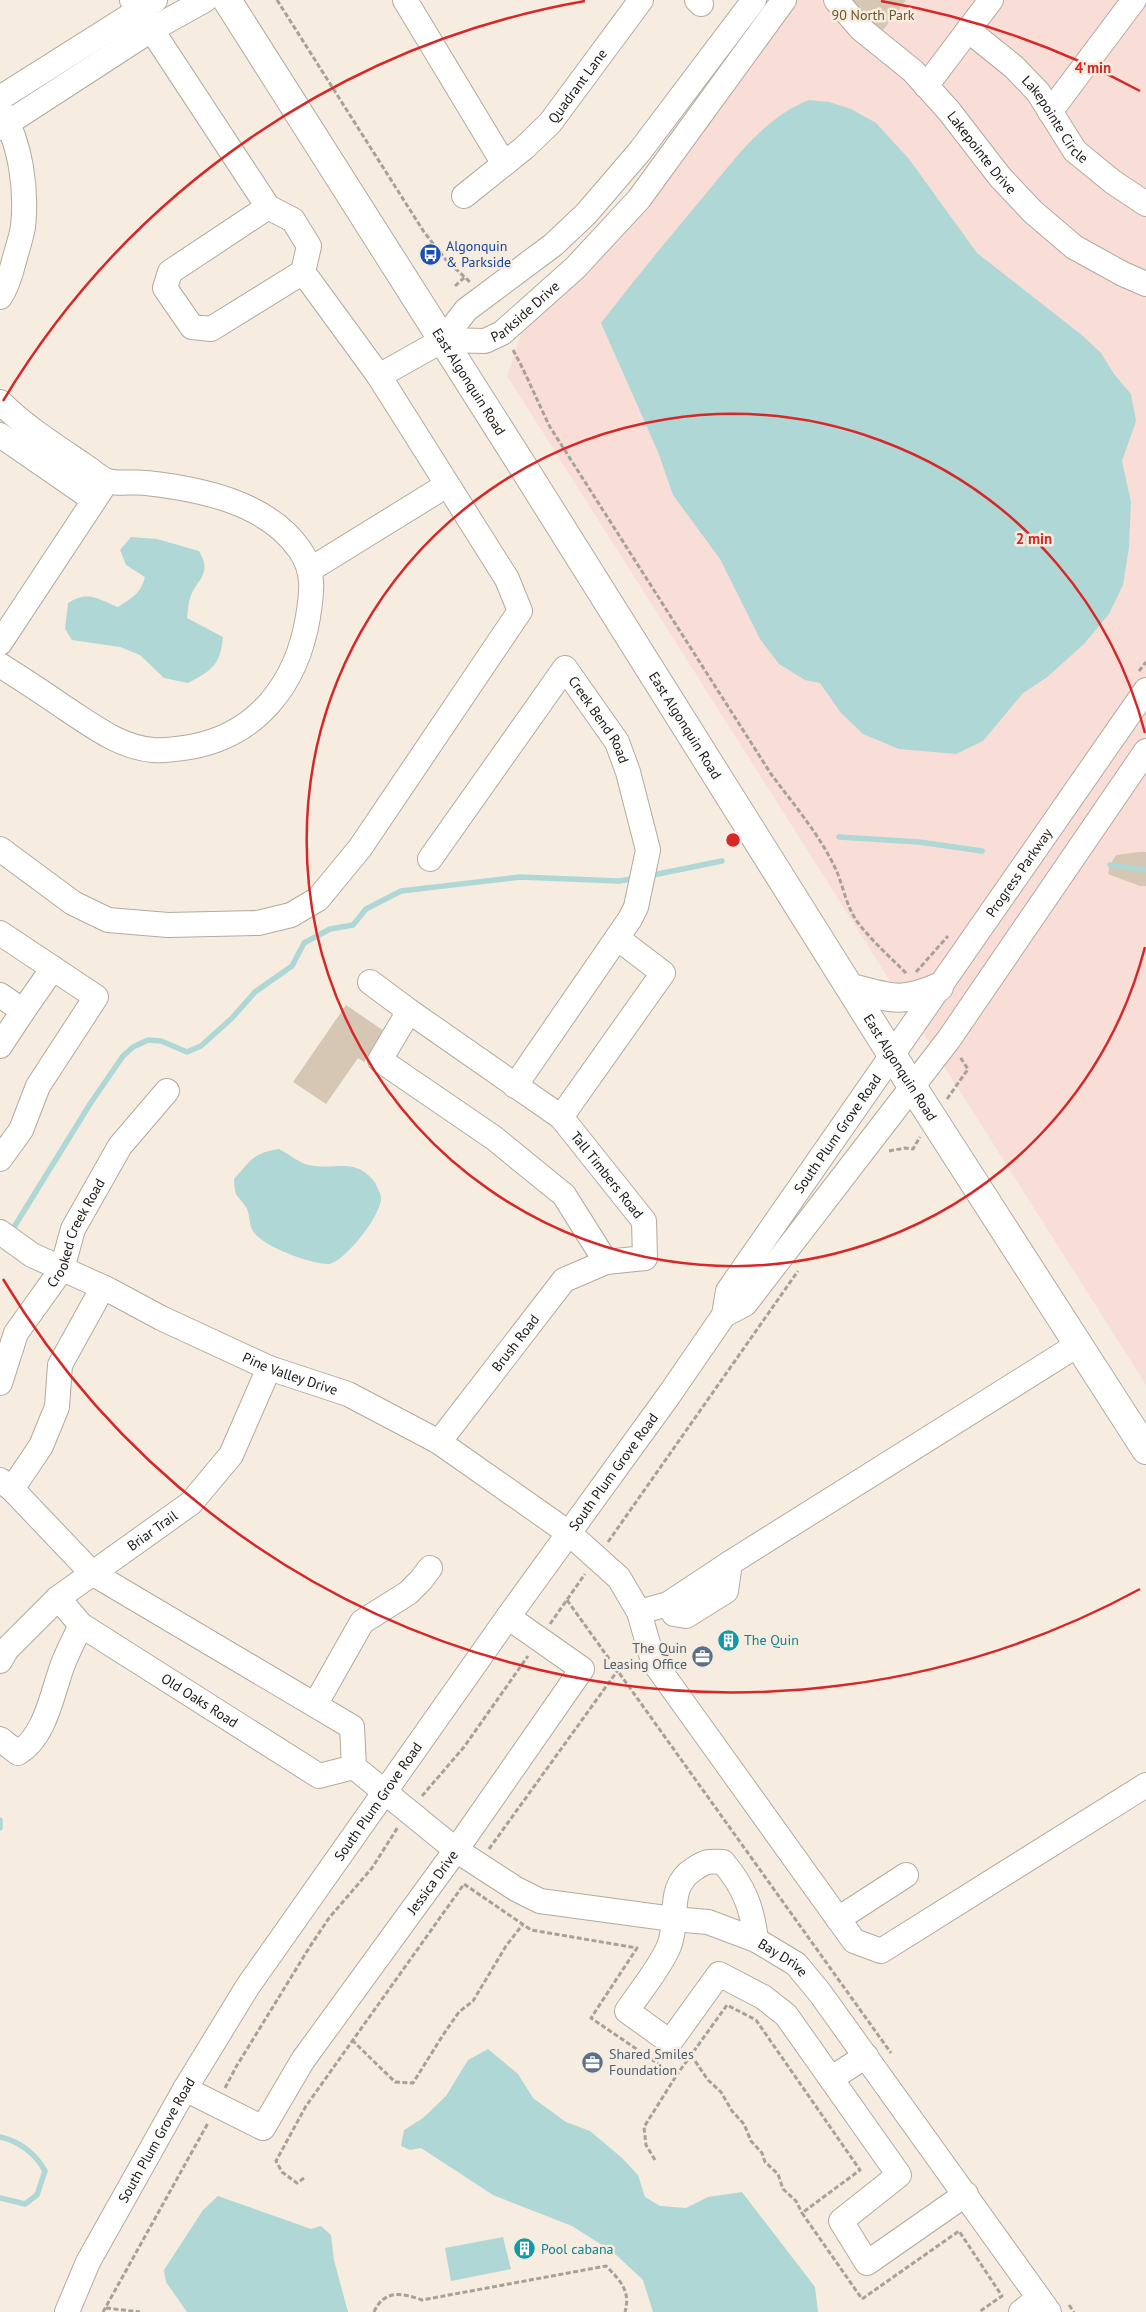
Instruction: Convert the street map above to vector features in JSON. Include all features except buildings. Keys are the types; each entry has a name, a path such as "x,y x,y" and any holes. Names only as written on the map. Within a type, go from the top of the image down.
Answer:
{"main road":[{"name":"East Algonquin Road","path":"227,0 852,988 892,1055 1146,1450"},
{"path":"852,988 894,1000 920,996 939,987"}],"street":[{"path":"0,297 12,267 23,228 23,190 18,156 3,120 151,30 205,0"},
{"path":"404,0 504,164"},
{"name":"Quadrant Lane","path":"464,196 550,123 640,0"},
{"path":"379,376 443,340 466,310 553,245 592,208 640,151 754,0"},
{"name":"Parkside Drive","path":"443,340 485,341 502,333 576,268 640,199 784,0"},
{"name":"Lakepointe Drive","path":"836,0 861,29 913,71 949,110 1000,177 1033,212 1074,247 1123,274 1146,284"},
{"path":"926,86 991,0"},
{"path":"1050,112 1134,0"},
{"path":"0,98 142,4 151,30 268,207 293,220 309,246 303,272 211,330 192,327 165,288 170,272 268,207"},
{"name":"Lakepointe Circle","path":"968,30 1014,67 1038,92 1075,151 1114,182 1146,204"},
{"path":"0,849 73,903 108,920 168,925 258,923 291,915 318,899 360,848 520,611 507,578 379,376 303,272"},
{"path":"0,402 49,441 101,491"},
{"path":"0,435 101,491 164,485 200,492 247,508 267,518 282,530 300,550 310,569 313,588 305,638 285,682 257,717 236,732 213,743 172,750 153,750 128,745 107,735 0,665"},
{"path":"310,569 447,485"},
{"path":"0,643 101,491"},
{"name":"Creek Bend Road","path":"430,859 566,668 617,742 628,772 648,850 636,907 617,938 515,1086"},
{"name":"Progress Parkway","path":"892,1055 1146,690"},
{"path":"913,1087 949,1039 1146,751"},
{"path":"0,933 96,997 38,1086 21,1130 0,1159"},
{"path":"561,1117 663,973 617,938"},
{"path":"0,1046 53,968"},
{"name":"Tall Timbers Road","path":"370,982 561,1117 644,1221 645,1258 606,1262"},
{"path":"0,995 23,1011"},
{"path":"409,1011 380,1060 494,1138 564,1195 606,1262"},
{"name":"South Plum Grove Road","path":"67,2312 88,2262 185,2089 248,1986 724,1315 728,1291 892,1055"},
{"name":"South Plum Grove Road","path":"724,1315 745,1304 913,1087"},
{"name":"Crooked Creek Road","path":"0,1383 16,1333 62,1269 73,1229 120,1146 167,1091"},
{"name":"Pine Valley Drive","path":"0,1232 32,1255 103,1287 161,1318 269,1368 348,1394 439,1442 570,1534 619,1578 639,1612 653,1660 854,1941 881,1951 1146,1785"},
{"name":"Brush Road","path":"439,1442 564,1280 606,1262"},
{"path":"103,1287 60,1365 57,1407 40,1446 6,1485 92,1572 352,1728 354,1767 386,1791"},
{"path":"639,1612 668,1604 1079,1344"},
{"name":"Briar Trail","path":"0,1662 7,1649 58,1598 191,1503 231,1455 269,1368"},
{"path":"315,1705 362,1622 408,1593 430,1568"},
{"name":"Old Oaks Road","path":"58,1598 81,1625 319,1776 354,1767"},
{"name":"Jessica Drive","path":"217,2106 263,2128 302,2060 456,1850 582,1669 508,1617"},
{"path":"0,1739 18,1753 26,1748 47,1715 63,1665 81,1625"},
{"name":"Bay Drive","path":"386,1791 408,1812 456,1850 516,1890 540,1901 708,1922 756,1940 796,1964 820,1993 966,2194 1051,2303"},
{"path":"756,1940 752,1911 735,1877 722,1862 707,1861 688,1873 676,1890 673,1935 668,1948 627,2011 670,2042 719,1974 763,1997 786,2015 899,2175 841,2222 867,2262 966,2194"},
{"path":"838,1919 906,1875"},
{"path":"832,2078 866,2056"},
{"path":"185,2089 217,2106"},
{"path":"1021,2312 1051,2303"}],"path":[{"path":"277,0 424,232 446,260 470,281"},
{"path":"455,286 465,277"},
{"path":"512,348 527,375 536,400 550,427 766,766 803,816 837,872 848,904 859,924 911,978"},
{"path":"885,1152 899,1148 913,1149"},
{"path":"103,2312 217,2106 236,2067 329,1918 372,1868 408,1812 464,1747 802,1267"},
{"path":"567,1600 895,2060"},
{"path":"304,2178 297,2183 282,2172 276,2162 306,2106 618,1670"},
{"path":"464,1884 531,1930 637,1948 592,2018 676,2076"},
{"path":"352,2040 395,2082 413,2083 442,2035 460,2012 473,2001 506,1946 523,1924"},
{"path":"655,2160 646,2145 644,2127 676,2076 727,2005 756,2020 860,2170 802,2212"},
{"path":"691,2055 708,2080 720,2092 732,2111 744,2124 751,2141 762,2153 765,2162 778,2174 783,2188 796,2201 862,2298 959,2231 1002,2296 979,2312"},
{"path":"374,2312 376,2306 388,2297 402,2293 422,2300 606,2266 618,2277 626,2291 628,2302 625,2312"},
{"path":"1051,2303 1074,2312"},
{"path":"106,2308 140,2312"}],"shaded area":[{"path":"784,0 1146,0 1146,1385 507,376 523,328"}],"green space":[{"name":"90 North Park","path":"836,0 906,0 875,41"},
{"path":"1146,852 1146,886 1140,886 1108,874 1110,865 1116,855"},
{"path":"346,1005 384,1031 364,1062 358,1058 326,1104 293,1082"}],"water":[{"path":"809,100 829,102 851,109 876,123 909,159 977,253 1083,336 1101,353 1114,374 1131,394 1136,421 1122,461 1131,502 1129,547 1123,585 1109,614 1084,644 1046,678 1023,693 983,741 956,754 899,749 863,734 841,713 820,683 805,680 779,664 760,639 720,559 673,495 658,452 601,323 661,247 748,144 776,119 792,108"},
{"path":"131,537 157,539 199,551 203,559 204,571 190,598 187,618 223,637 222,647 220,655 213,666 188,683 164,678 140,655 120,647 72,640 65,629 68,603 75,599 87,596 93,597 118,607 132,598 138,591 145,577 126,565 120,550"},
{"path":"279,1149 306,1164 343,1166 358,1169 366,1173 377,1186 381,1197 380,1204 370,1225 353,1246 336,1261 329,1264 321,1263 288,1254 266,1243 253,1231 247,1209 236,1194 234,1179 257,1156"},
{"path":"488,2049 518,2074 533,2098 566,2122 590,2131 622,2158 638,2175 645,2197 660,2206 686,2208 708,2197 742,2192 815,2287 818,2312 653,2312 643,2280 613,2252 572,2226 493,2195 421,2148 410,2150 401,2146 404,2130 423,2118 446,2096 468,2060"},
{"path":"218,2196 311,2229 321,2226 331,2235 334,2260 348,2312 187,2312 166,2282 164,2270 203,2210"},
{"path":"503,2237 511,2269 451,2281 445,2248"}],"waterway":[{"path":"839,837 919,842 982,851"},
{"path":"648,876 722,861"},
{"path":"1110,865 1146,870"},
{"path":"11,1232 90,1104 123,1056 133,1047 148,1040 161,1041 187,1052 201,1046 232,1018 255,992 292,966 304,943 330,929 353,925 366,909 401,891 520,877 619,881 637,878"},
{"path":"0,1820 0,1828"},
{"path":"0,2137 26,2149 37,2159 45,2171 37,2195 25,2204 0,2198"}],"place":[{"name":"Algonquin & Parkside","path":"430,254"},
{"name":"The Quin","path":"728,1640"},
{"name":"The Quin Leasing Office","path":"703,1656"},
{"name":"Shared Smiles Foundation","path":"593,2062"},
{"name":"Pool cabana","path":"525,2249"}]}
